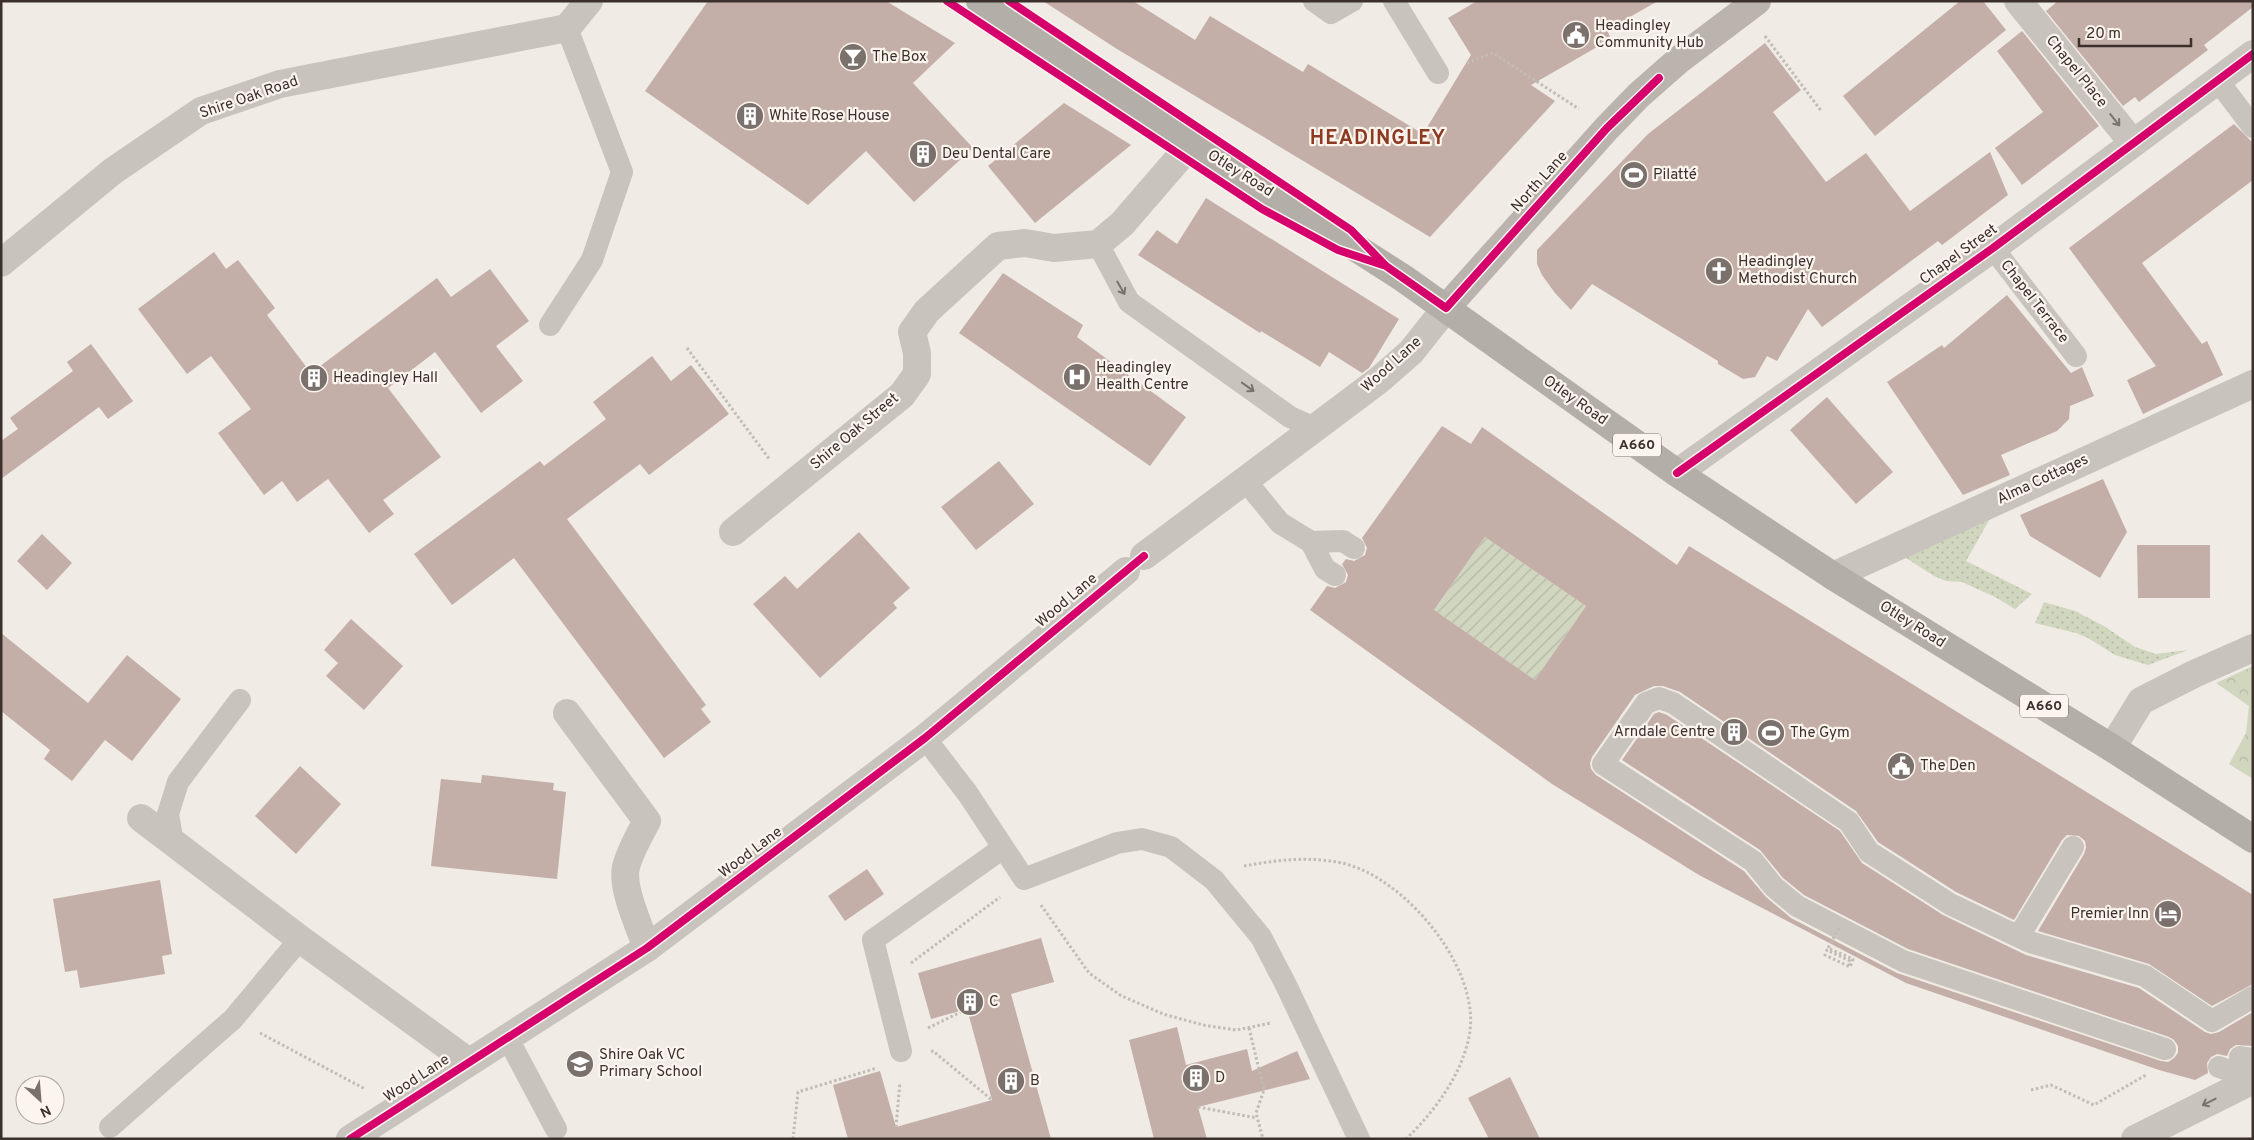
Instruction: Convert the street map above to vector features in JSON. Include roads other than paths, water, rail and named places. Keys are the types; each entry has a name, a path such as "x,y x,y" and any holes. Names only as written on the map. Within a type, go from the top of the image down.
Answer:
{"highway":[{"name":"Otley Road","path":"995,5 1192,143 1362,250 1677,473 1833,576 2112,748 2253,838"}],"main road":[{"name":"North Lane","path":"1446,308 1607,128 1680,59 1751,6"}],"street":[{"path":"567,28 588,1"},
{"name":"Chapel Place","path":"2018,1 2133,144"},
{"name":"Shire Oak Road","path":"1,263 114,171 201,111 280,84 567,28"},
{"name":"Chapel Street","path":"1677,473 1992,248 2253,54"},
{"path":"1098,244 1122,224 1192,143"},
{"name":"Shire Oak Street","path":"733,532 902,395 917,374 917,353 912,332 927,311 998,246 1025,243 1054,248 1098,244"},
{"name":"Wood Lane","path":"350,1139 647,948 925,738 1135,563 1379,380 1411,352 1446,308"},
{"name":"Alma Cottages","path":"1833,576 2253,384"},
{"path":"2112,748 2142,701 2253,648"},
{"path":"568,713 647,821 633,847 626,869 629,899 647,948"},
{"name":"Wood Lane","path":"141,818 300,939 469,1062"},
{"path":"2135,1139 2249,1069"}],"lane":[{"path":"1314,1 1331,12 1352,1"},
{"path":"1394,1 1438,73"},
{"path":"550,325 592,260 622,172 567,28"},
{"path":"2218,81 2253,127"},
{"path":"1098,244 1129,302 1290,417 1315,428"},
{"name":"Chapel Terrace","path":"1992,248 2076,356"},
{"path":"1245,480 1280,523 1311,542 1325,569 1335,575"},
{"path":"1311,542 1343,541 1354,548"},
{"path":"2165,1049 1902,960 1797,906 1774,887 1753,861 1603,764 1646,703 1659,698 1673,703 1849,822 1869,852 1950,904 2030,942 2145,976 2212,1021 2253,997"},
{"path":"173,843 168,814 178,782 240,700"},
{"path":"925,738 968,794 1024,879 1116,843 1142,839 1170,847 1214,880 1261,937 1286,985 1298,1014 1359,1139"},
{"path":"2019,936 2072,847"},
{"path":"901,1051 873,940 1003,848"},
{"path":"110,1127 233,1019 300,939"},
{"path":"507,1037 556,1129"},
{"path":"2219,1067 2249,1069"}],"place":[{"name":"Headingley Community Hub","path":"1576,35"},
{"name":"The Box","path":"853,57"},
{"name":"White Rose House","path":"750,116"},
{"name":"Deu Dental Care","path":"923,154"},
{"name":"Pilatté","path":"1634,175"},
{"name":"Headingley Methodist Church","path":"1719,271"},
{"name":"Headingley Health Centre","path":"1077,377"},
{"name":"Headingley Hall","path":"314,378"},
{"name":"Arndale Centre","path":"1734,732"},
{"name":"The Gym","path":"1771,733"},
{"name":"The Den","path":"1901,766"},
{"name":"Premier Inn","path":"2168,914"},
{"name":"C","path":"970,1002"},
{"name":"Shire Oak VC Primary School","path":"580,1064"},
{"name":"D","path":"1196,1078"},
{"name":"B","path":"1011,1081"}],"district":[{"name":"HEADINGLEY","path":"1378,139"}]}
